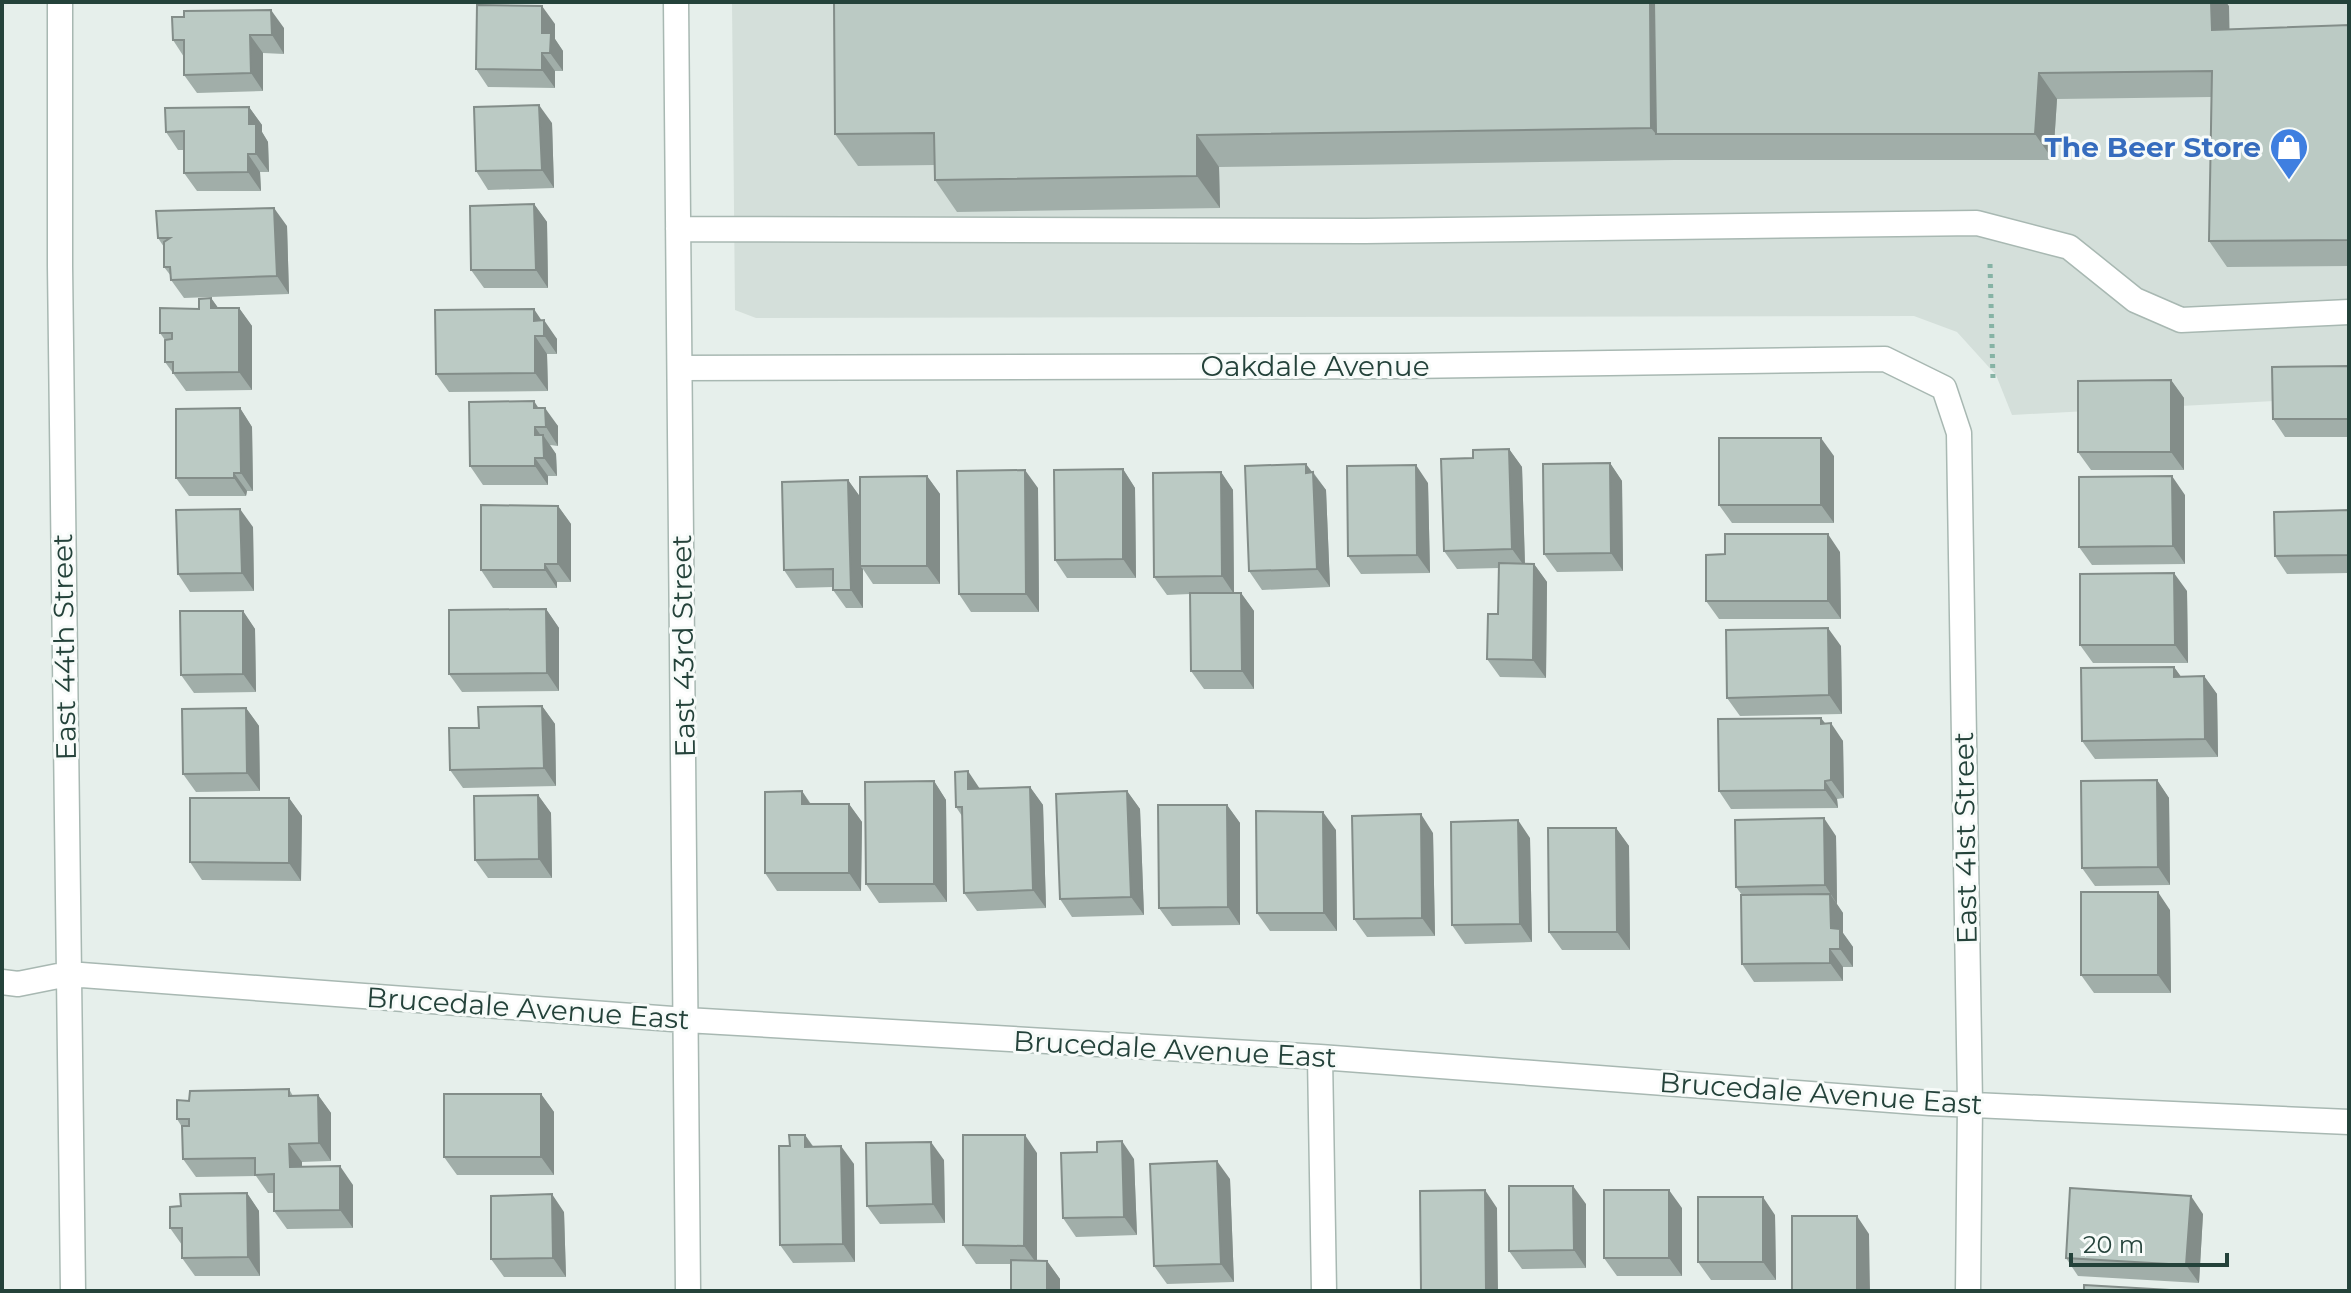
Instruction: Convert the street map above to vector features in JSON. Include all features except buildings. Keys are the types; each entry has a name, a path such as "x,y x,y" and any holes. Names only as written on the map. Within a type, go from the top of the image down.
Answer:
{"street":[{"name":"East 44th Street","path":"60,2 60,266 73,1291"},
{"name":"East 43rd Street","path":"676,2 688,1291"},
{"path":"678,229 1365,231 1977,223 2069,247 2135,300 2181,320 2349,312"},
{"name":"Oakdale Avenue","path":"680,368 1391,366 1885,359 1944,388"},
{"name":"East 41st Street","path":"1944,388 1959,433 1970,1104 1968,1291"},
{"name":"Brucedale Avenue East","path":"2,982 18,984 68,974 686,1020 1320,1057 1970,1104 2349,1122"},
{"path":"1320,1057 1324,1291"}],"path":[{"path":"1989,227 1993,379"}],"shaded area":[{"path":"732,2 2349,2 2349,397 2012,415 1996,375 1957,332 1914,316 756,318 735,310"}],"place":[{"name":"The Beer Store","path":"2289,181"}]}
